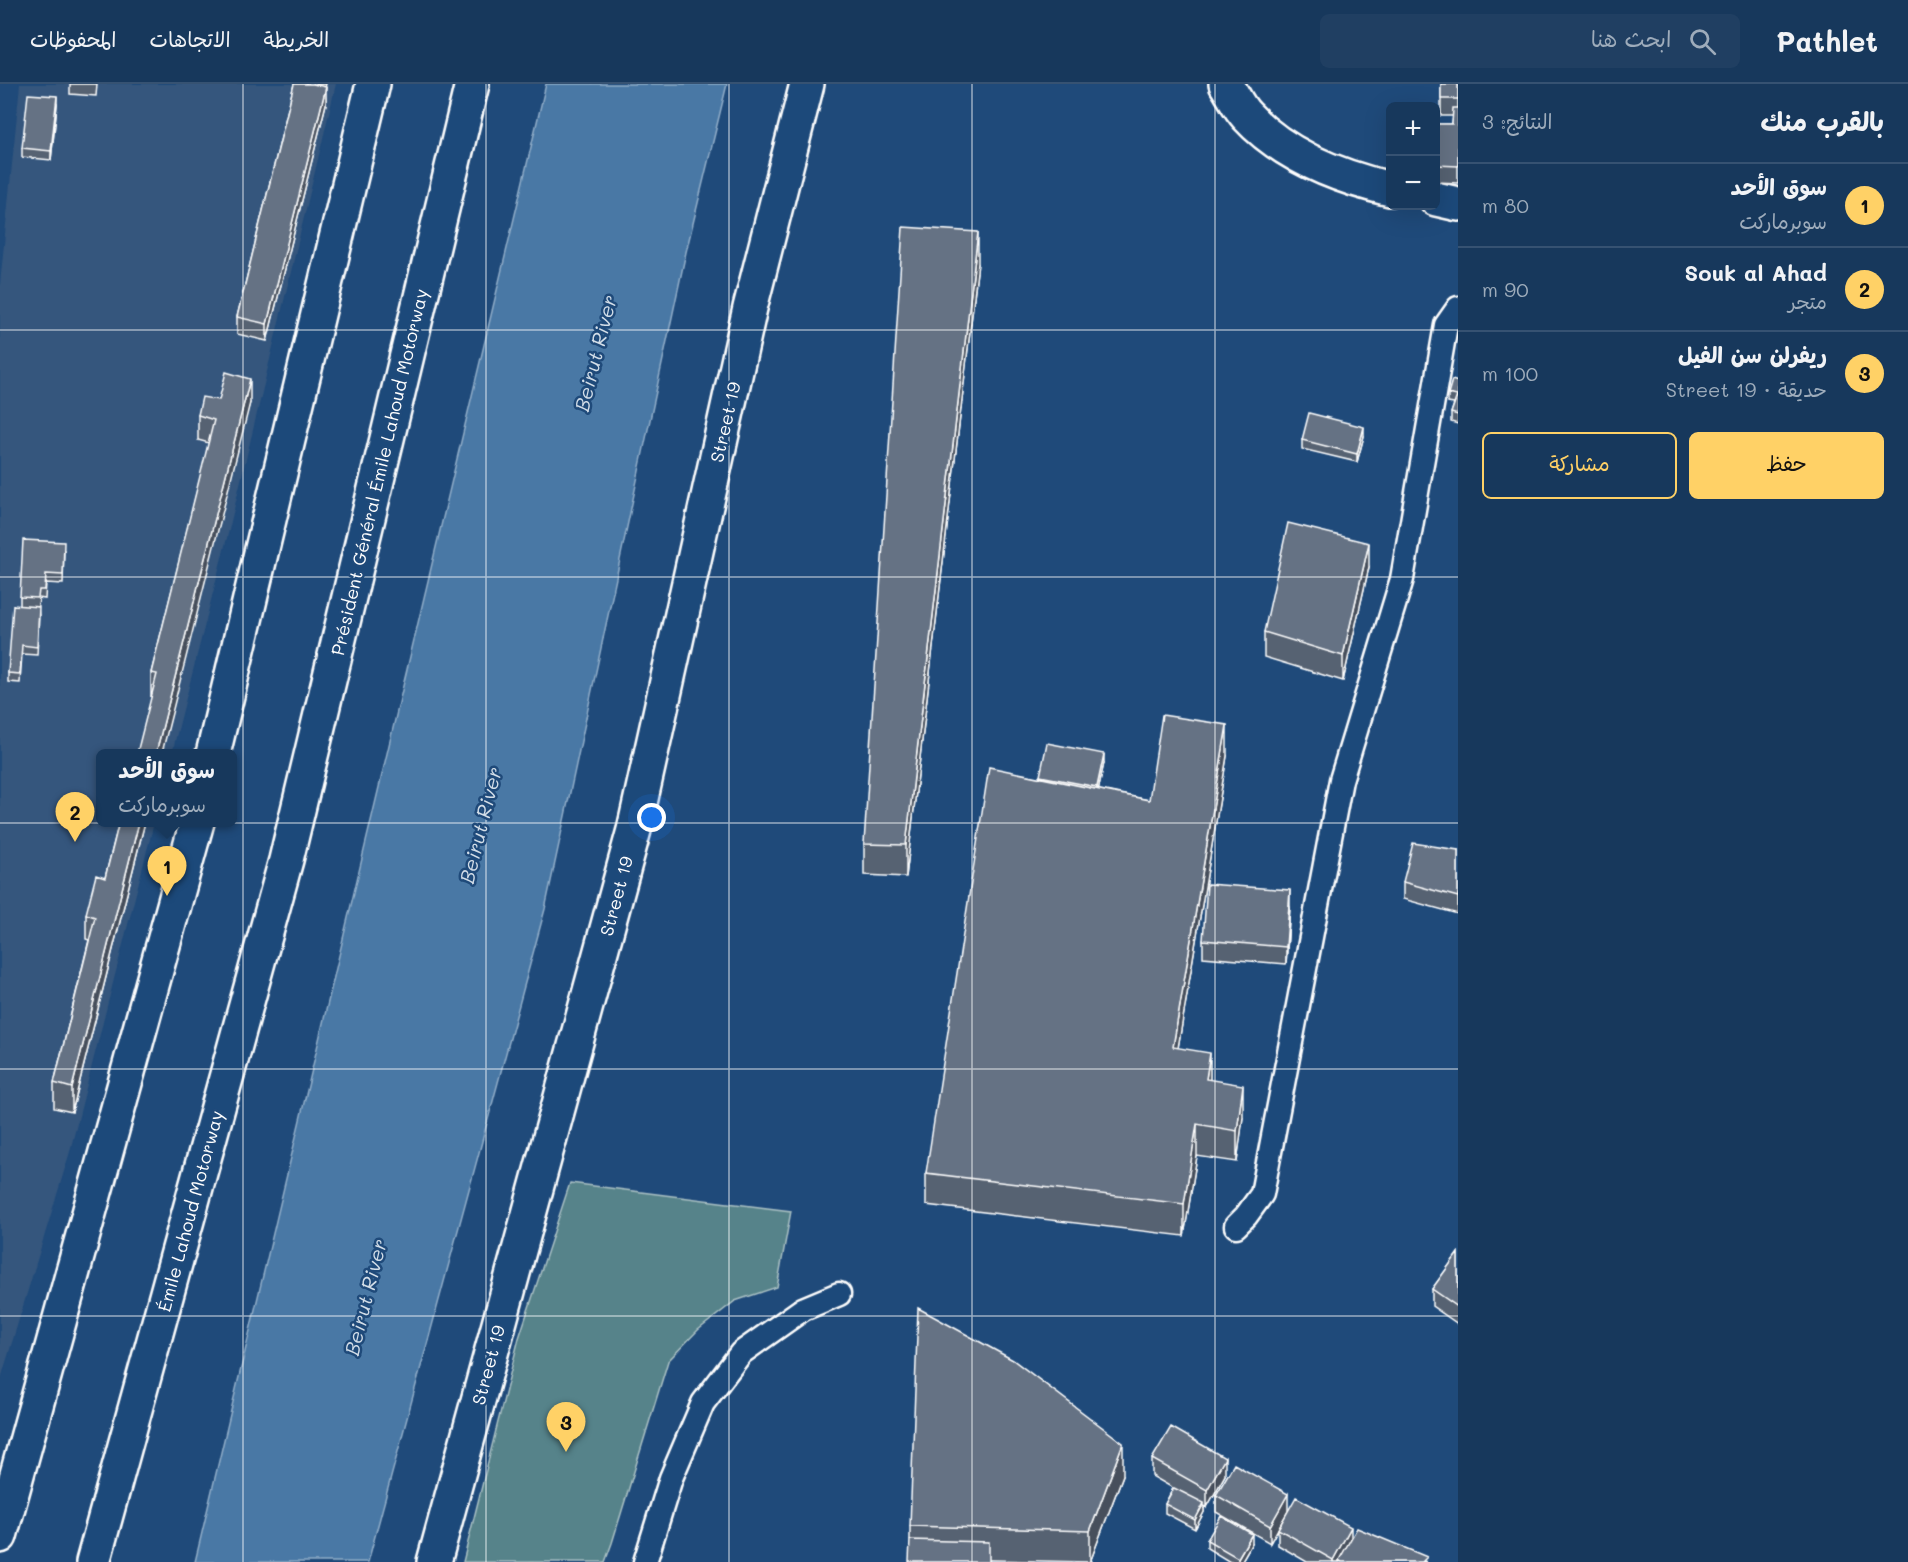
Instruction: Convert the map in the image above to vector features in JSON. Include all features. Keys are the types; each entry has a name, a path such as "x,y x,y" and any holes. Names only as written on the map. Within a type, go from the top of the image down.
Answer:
{"main road":[{"path":"214,749 373,84"},
{"name":"Président Général Émile Lahoud Motorway","path":"286,860 472,84"},
{"name":"Street 19","path":"434,1562 634,830 750,308 807,84"},
{"path":"1227,84 1245,114 1269,138 1311,162 1368,184 1386,188"},
{"path":"1440,200 1458,204"},
{"path":"0,1536 194,833"},
{"name":"Émile Lahoud Motorway","path":"93,1562 286,860"}],"lane":[{"path":"1236,1226 1262,1194 1341,780 1402,579 1446,325 1458,308"},
{"path":"645,1562 671,1478 703,1403 741,1353 803,1309 839,1294"}],"shaded area":[{"path":"20,84 336,84 229,530 173,749 96,749 96,827 153,827 69,1155 0,1382 0,284"}],"green space":[{"path":"570,1183 791,1211 777,1287 735,1301 698,1330 668,1361 605,1562 463,1562 519,1338"}],"water":[{"name":"Beirut River","path":"546,84 727,84 686,252 545,909 368,1562 195,1562"}],"building":[{"path":"294,84 326,87 267,324 237,317"},
{"path":"1441,84 1458,84 1458,99 1441,99"},
{"path":"28,94 57,96 51,151 22,148"},
{"path":"1453,108 1458,108 1458,166 1440,165 1440,124 1452,124"},
{"path":"903,227 978,232 906,845 864,844"},
{"path":"226,372 250,379 157,749 138,749 157,674 151,673 214,420 198,415 202,397 219,400"},
{"path":"1452,380 1458,382 1458,415 1451,413 1457,396 1448,394"},
{"path":"1309,413 1364,427 1357,454 1302,440"},
{"path":"1288,523 1369,543 1343,656 1264,632"},
{"path":"23,540 64,542 63,575 46,574 45,590 39,590 38,598 20,597"},
{"path":"13,605 39,607 37,647 22,645 20,674 8,673"},
{"path":"1162,715 1227,725 1173,1047 1210,1053 1206,1079 1243,1085 1237,1131 1197,1124 1184,1204 926,1173 989,767 1149,800"},
{"path":"1047,743 1104,754 1097,787 1040,776"},
{"path":"118,827 138,827 72,1088 54,1083 95,917 86,914 96,875 105,878"},
{"path":"1413,843 1458,850 1458,897 1403,882"},
{"path":"1207,884 1290,890 1286,947 1203,940"},
{"path":"1458,1253 1458,1307 1432,1289"},
{"path":"918,1308 1013,1360 1123,1443 1090,1531 910,1526"},
{"path":"1171,1427 1225,1458 1207,1490 1152,1459"},
{"path":"1234,1464 1288,1494 1270,1526 1216,1495"},
{"path":"1174,1488 1204,1503 1195,1520 1165,1504"},
{"path":"1296,1497 1351,1527 1333,1560 1278,1529"},
{"path":"1221,1516 1252,1534 1238,1558 1207,1540"},
{"path":"1357,1528 1427,1557 1422,1562 1342,1562 1339,1560"},
{"path":"910,1540 989,1542 989,1562 909,1562"}],"place":[{"name":"Souk al Ahad","path":"75,842"},
{"name":"سوق الأحد","path":"167,896"},
{"name":"ريفرلن سن الفيل","path":"566,1452"}]}
